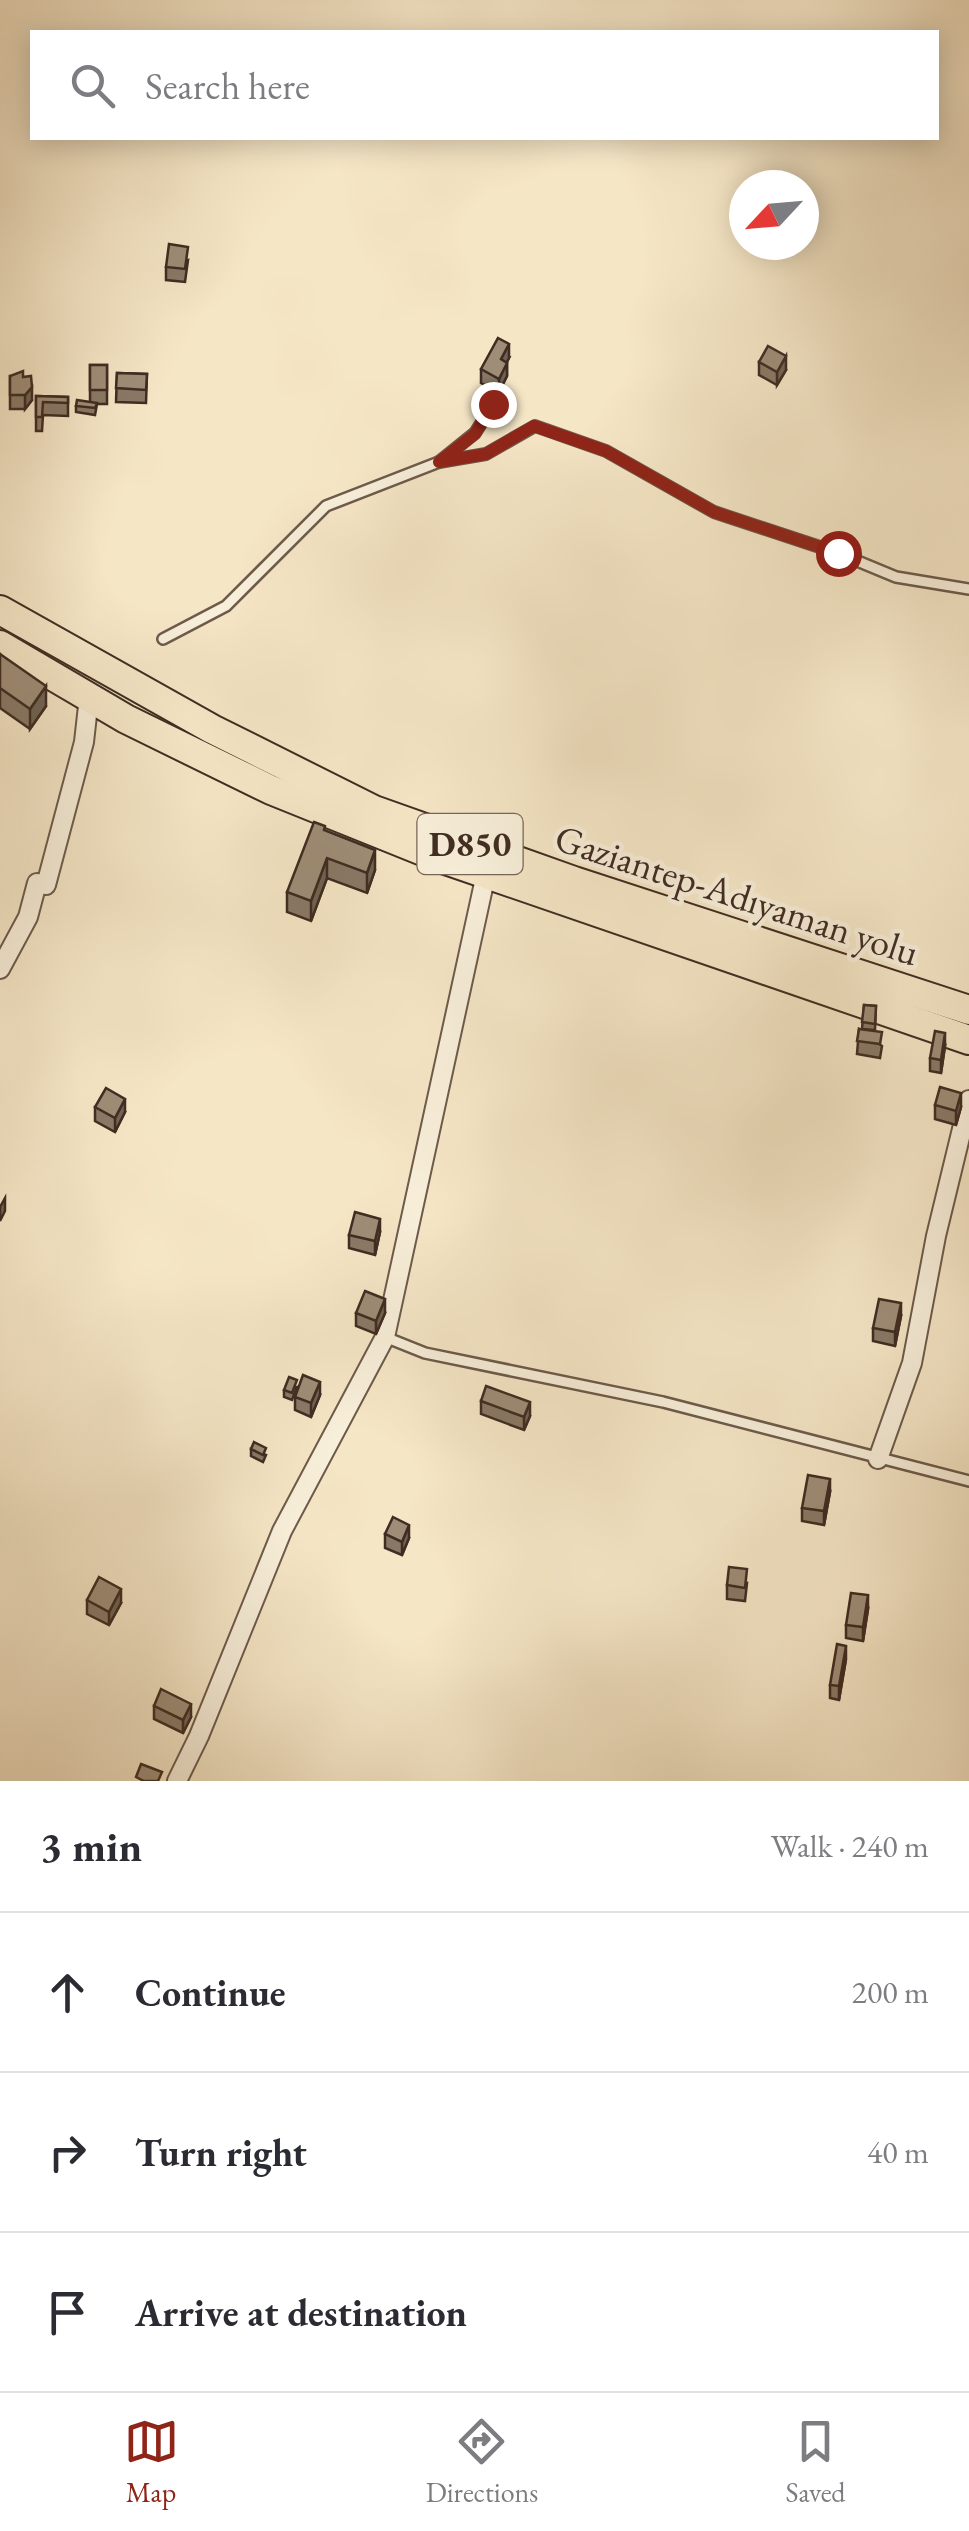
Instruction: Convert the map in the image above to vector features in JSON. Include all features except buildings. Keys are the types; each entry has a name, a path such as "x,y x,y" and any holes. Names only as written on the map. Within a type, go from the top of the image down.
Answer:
{"highway":[{"name":"Gaziantep-Adıyaman yolu","path":"0,610 212,729 374,810 574,882 969,1010"},
{"name":"Gaziantep-Adıyaman yolu","path":"0,646 89,697 271,790 486,874 969,1040"}],"street":[{"path":"0,969 28,917 37,883 46,885 84,742 89,697"},
{"path":"177,1781 282,1530 385,1337 486,874"},
{"path":"878,1459 912,1363 936,1236 969,1100"}],"lane":[{"path":"439,462 475,434 493,404"},
{"path":"164,638 226,606 326,506 439,462 486,454 534,426 606,451 714,512 838,553 896,577 969,589"},
{"path":"385,1337 425,1353 663,1402 969,1481"}],"route":[{"path":"493,404 475,434 439,462 486,454 534,426 606,451 714,512 838,553"}]}
